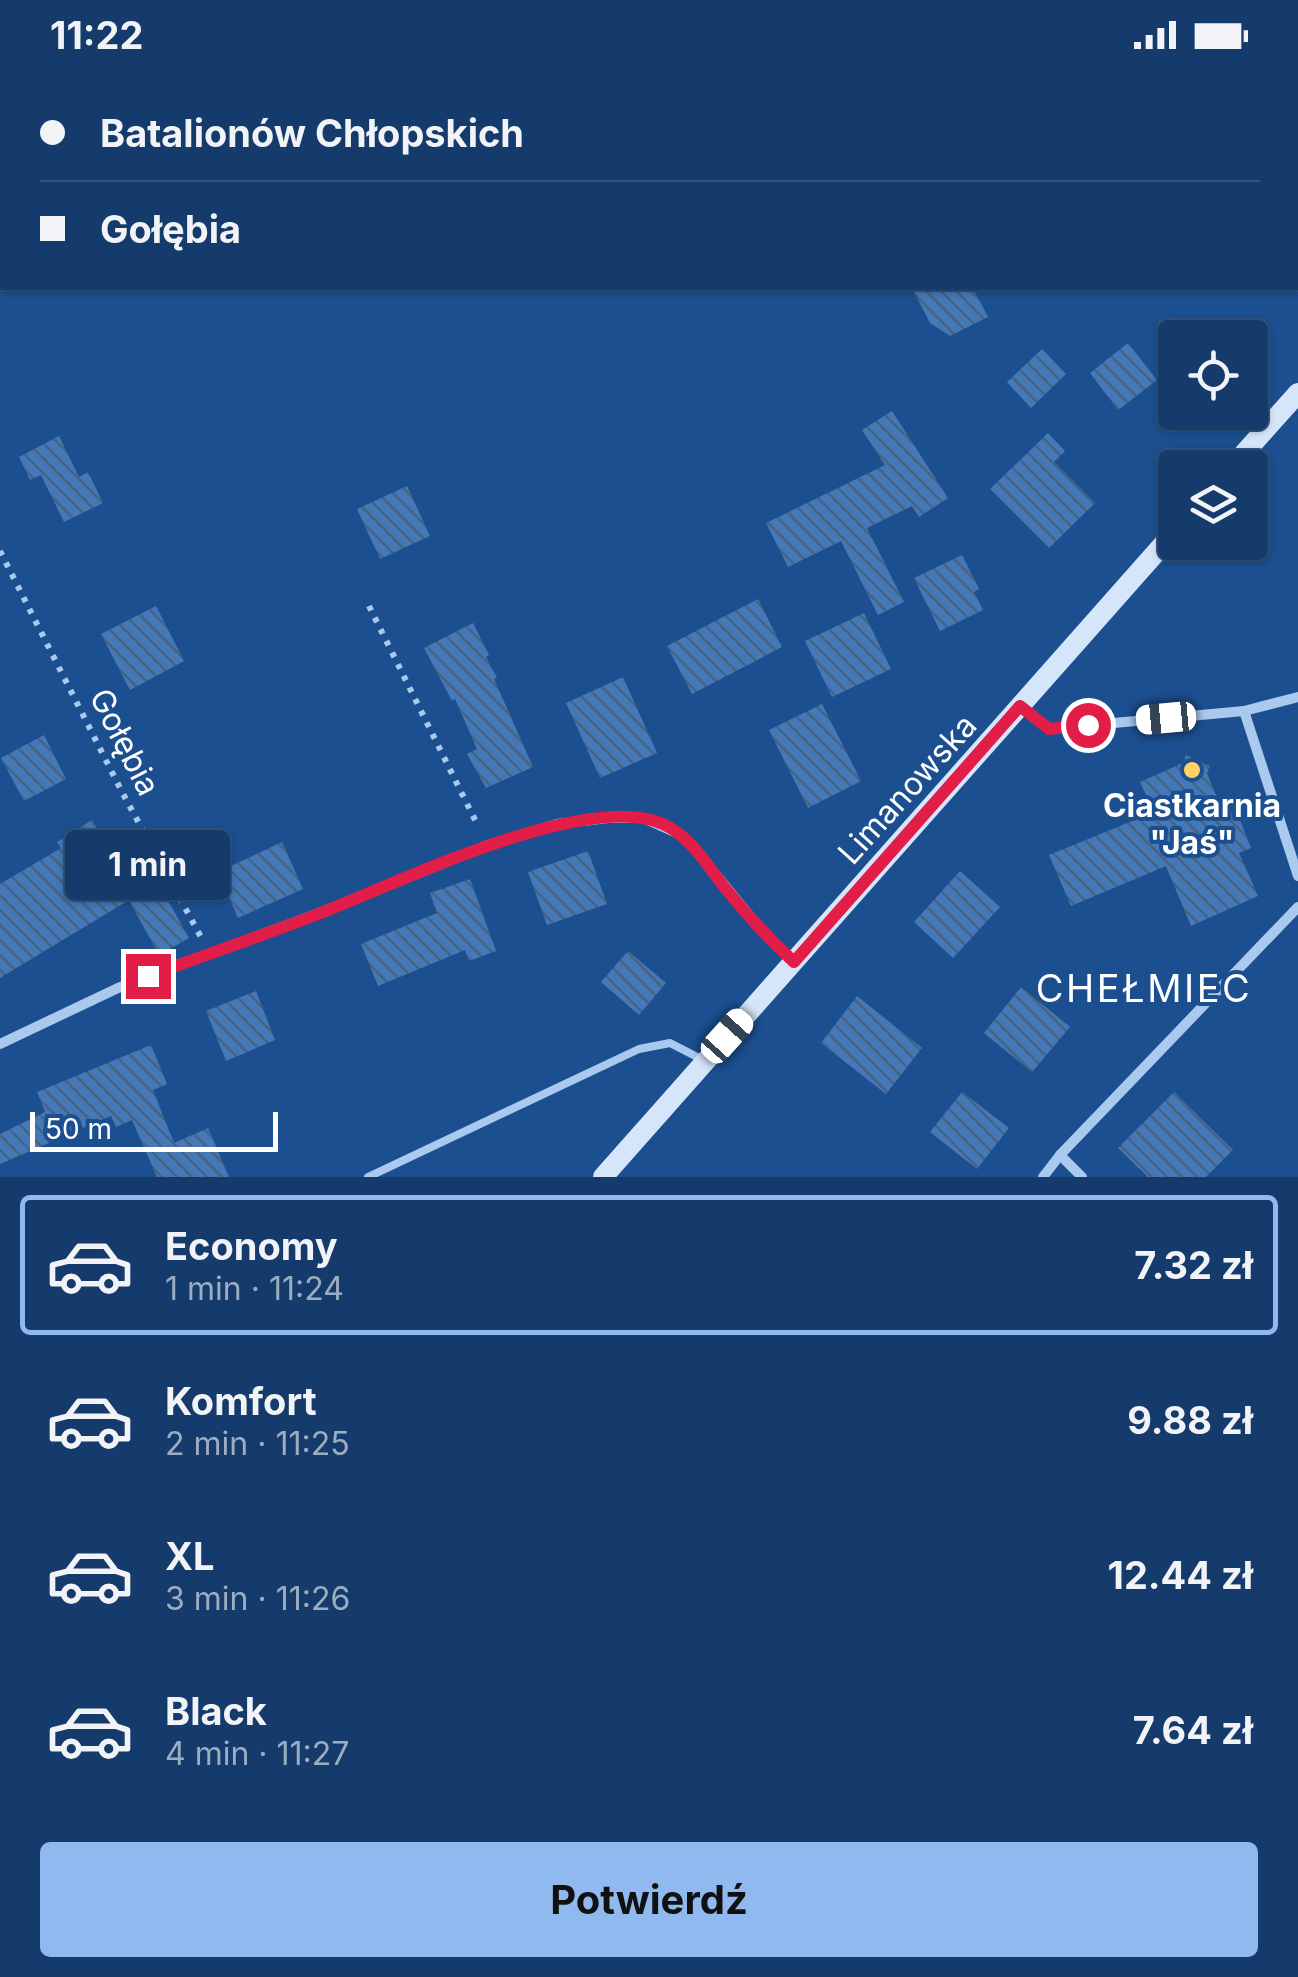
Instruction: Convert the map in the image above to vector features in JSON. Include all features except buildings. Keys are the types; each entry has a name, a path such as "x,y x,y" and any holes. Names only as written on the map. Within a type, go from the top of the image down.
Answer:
{"main road":[{"path":"1247,450 1298,393"},
{"name":"Limanowska","path":"602,1177 1158,550"}],"street":[{"path":"1020,706 1049,729 1244,711 1298,696"},
{"path":"1244,711 1298,876"},
{"path":"0,1044 118,988 488,845 557,824 643,818 663,824 694,848 762,932 794,962"},
{"path":"1043,1177 1060,1154 1298,907"},
{"path":"1060,1154 1082,1177"}],"lane":[{"path":"368,1177 639,1050 670,1043 705,1061"}],"path":[{"name":"Gołębia","path":"0,550 122,792 210,954"},
{"path":"369,606 488,845"}],"place":[{"name":"Ciastkarnia \"Jaś\"","path":"1192,770"}],"district":[{"name":"CHEŁMIEC","path":"1144,988"}],"route":[{"path":"148,976 488,845 557,824 608,818 643,818 679,834 762,932 794,962 1020,706 1049,729 1088,725"}]}
